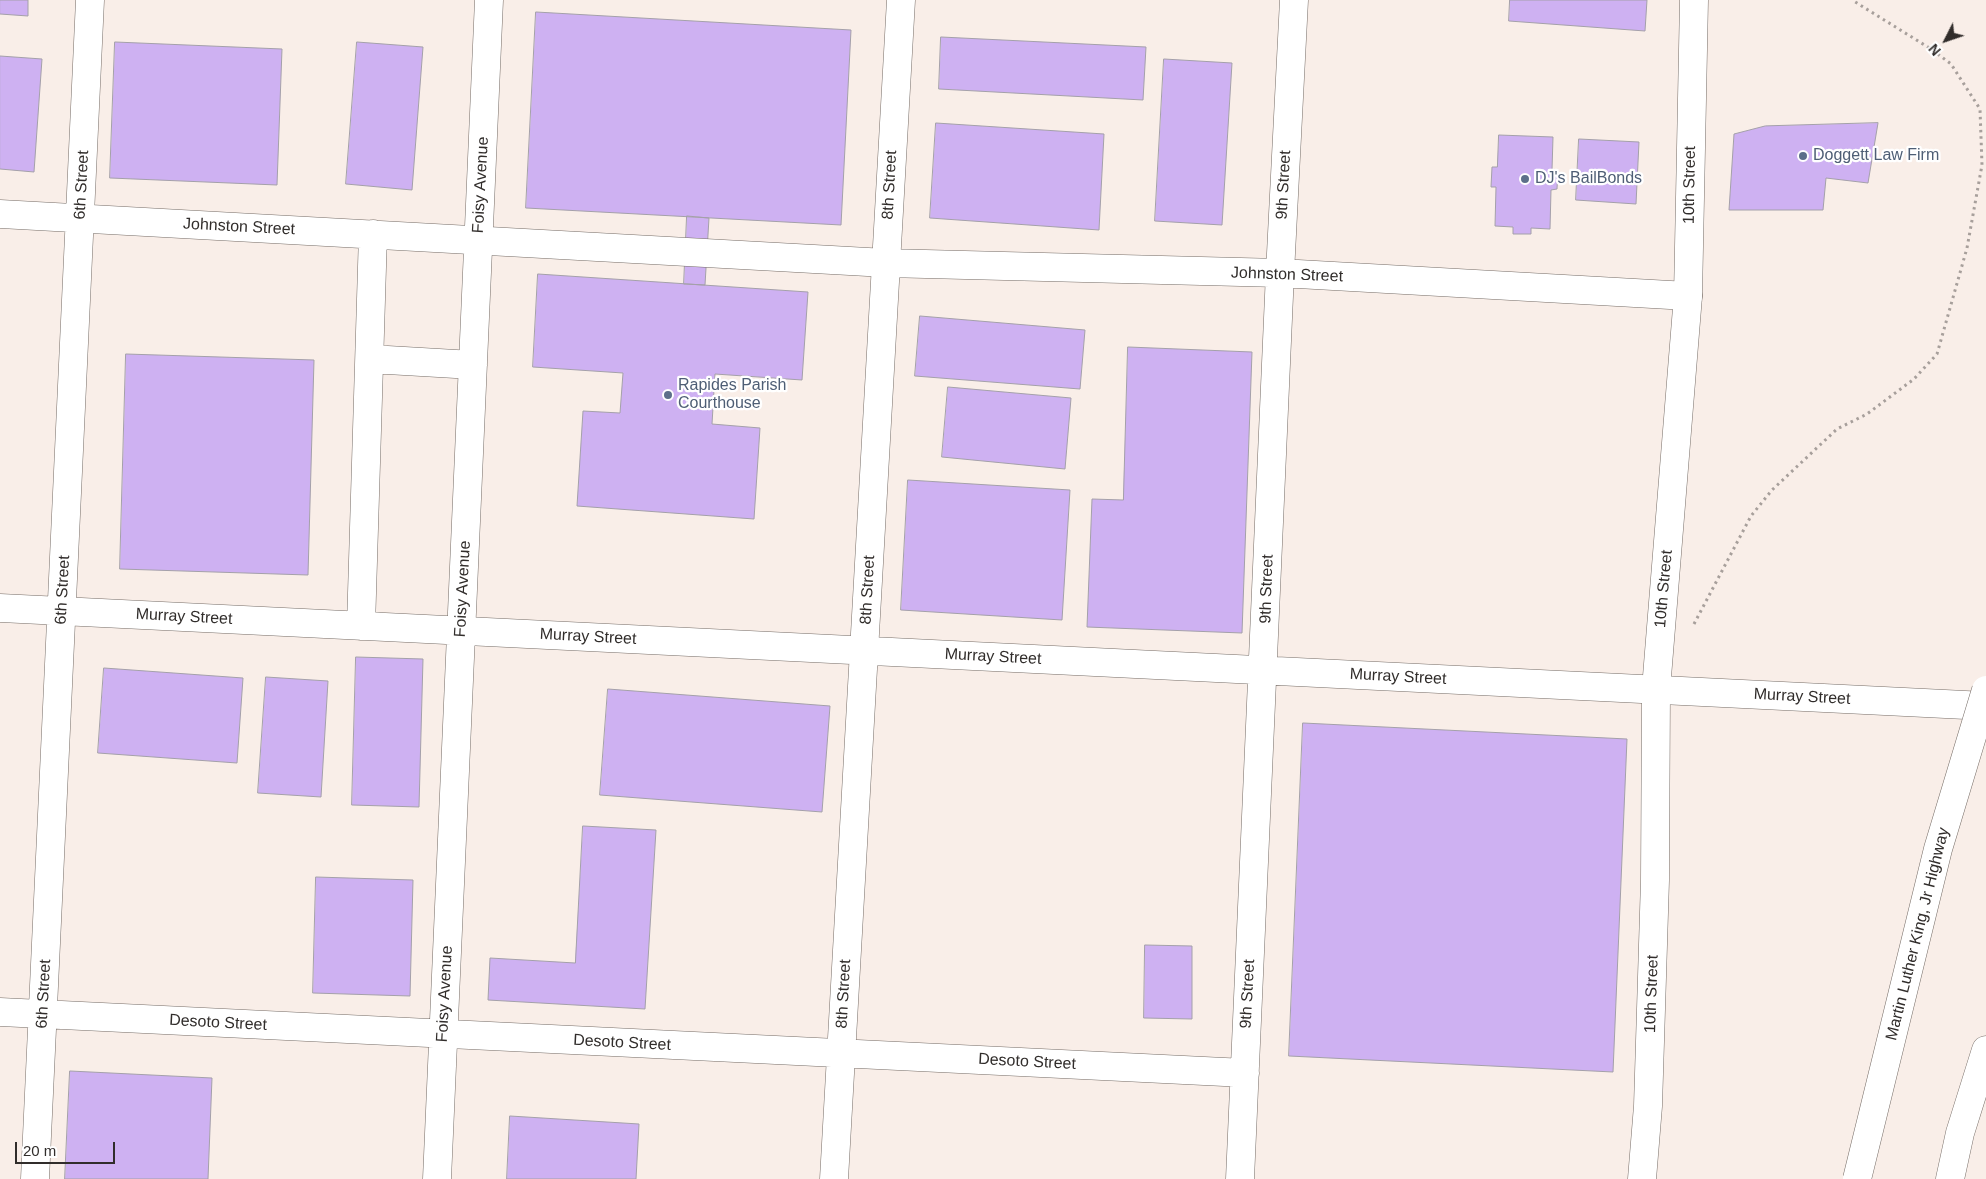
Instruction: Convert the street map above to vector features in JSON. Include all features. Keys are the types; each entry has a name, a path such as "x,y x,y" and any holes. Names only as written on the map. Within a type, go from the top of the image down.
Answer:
{"main road":[{"name":"6th Street","path":"35,1179 90,0"},
{"name":"Foisy Avenue","path":"437,1179 489,0"},
{"name":"8th Street","path":"834,1179 901,0"},
{"name":"9th Street","path":"1240,1179 1294,0"},
{"name":"10th Street","path":"1642,1179 1648,1106 1654,900 1656,689 1688,296 1694,0"},
{"name":"Johnston Street","path":"0,214 886,263 1280,273 1688,296"},
{"path":"361,626 374,234"},
{"path":"370,359 473,365"},
{"name":"Murray Street","path":"0,608 1986,706"},
{"name":"Martin Luther King, Jr Highway","path":"1857,1179 1938,849 1986,690"},
{"name":"Desoto Street","path":"0,1012 1244,1073"},
{"path":"1950,1179 1960,1133 1986,1050"}],"path":[{"path":"1690,630 1751,516 1772,490 1837,429 1867,414 1914,379 1937,354 1967,248 1982,165 1980,109 1951,64 1932,49 1852,0"}],"building":[{"path":"0,0 28,0 28,16 0,14"},
{"path":"1510,0 1647,0 1645,31 1509,21"},
{"path":"536,12 851,30 841,225 526,208"},
{"path":"941,37 1146,47 1143,100 939,89"},
{"path":"115,42 282,49 277,185 110,178"},
{"path":"357,42 423,47 412,190 346,184"},
{"path":"0,56 42,59 34,172 0,169"},
{"path":"1164,59 1232,63 1222,225 1155,221"},
{"path":"936,123 1104,134 1099,230 930,218"},
{"name":"Doggett Law Firm","path":"1878,123 1868,183 1826,178 1823,210 1729,210 1734,134 1765,126"},
{"name":"DJ's BailBonds","path":"1499,135 1553,137 1552,170 1558,170 1557,189 1551,190 1550,229 1531,228 1531,234 1513,234 1513,227 1495,226 1496,187 1491,187 1492,167 1497,167"},
{"path":"1579,139 1639,142 1636,204 1576,200"},
{"path":"687,216 709,218 705,285 684,284"},
{"name":"Rapides Parish Courthouse","path":"538,274 808,292 802,380 715,374 712,424 760,428 754,519 577,506 583,411 620,413 623,373 533,367"},
{"path":"920,316 1085,330 1080,389 915,376"},
{"path":"1128,347 1252,352 1242,633 1087,627 1092,499 1123,500"},
{"path":"126,354 314,360 308,575 120,569"},
{"path":"948,387 1071,398 1065,469 942,457"},
{"path":"908,480 1070,490 1062,620 901,610"},
{"path":"356,657 423,659 419,807 352,805"},
{"path":"104,668 243,678 237,763 98,753"},
{"path":"266,677 328,681 321,797 258,793"},
{"path":"608,689 830,706 822,812 600,795"},
{"path":"1303,723 1627,739 1613,1072 1289,1056"},
{"path":"583,826 656,830 645,1009 488,1000 490,958 575,963"},
{"path":"316,877 413,880 410,996 313,993"},
{"path":"1145,945 1192,946 1192,1019 1144,1018"},
{"path":"70,1071 212,1078 208,1179 65,1179"},
{"path":"510,1116 639,1124 636,1179 507,1179"}],"place":[{"name":"Doggett Law Firm","path":"1803,156"},
{"name":"DJ's BailBonds","path":"1525,179"},
{"name":"Rapides Parish Courthouse","path":"668,395"}]}
